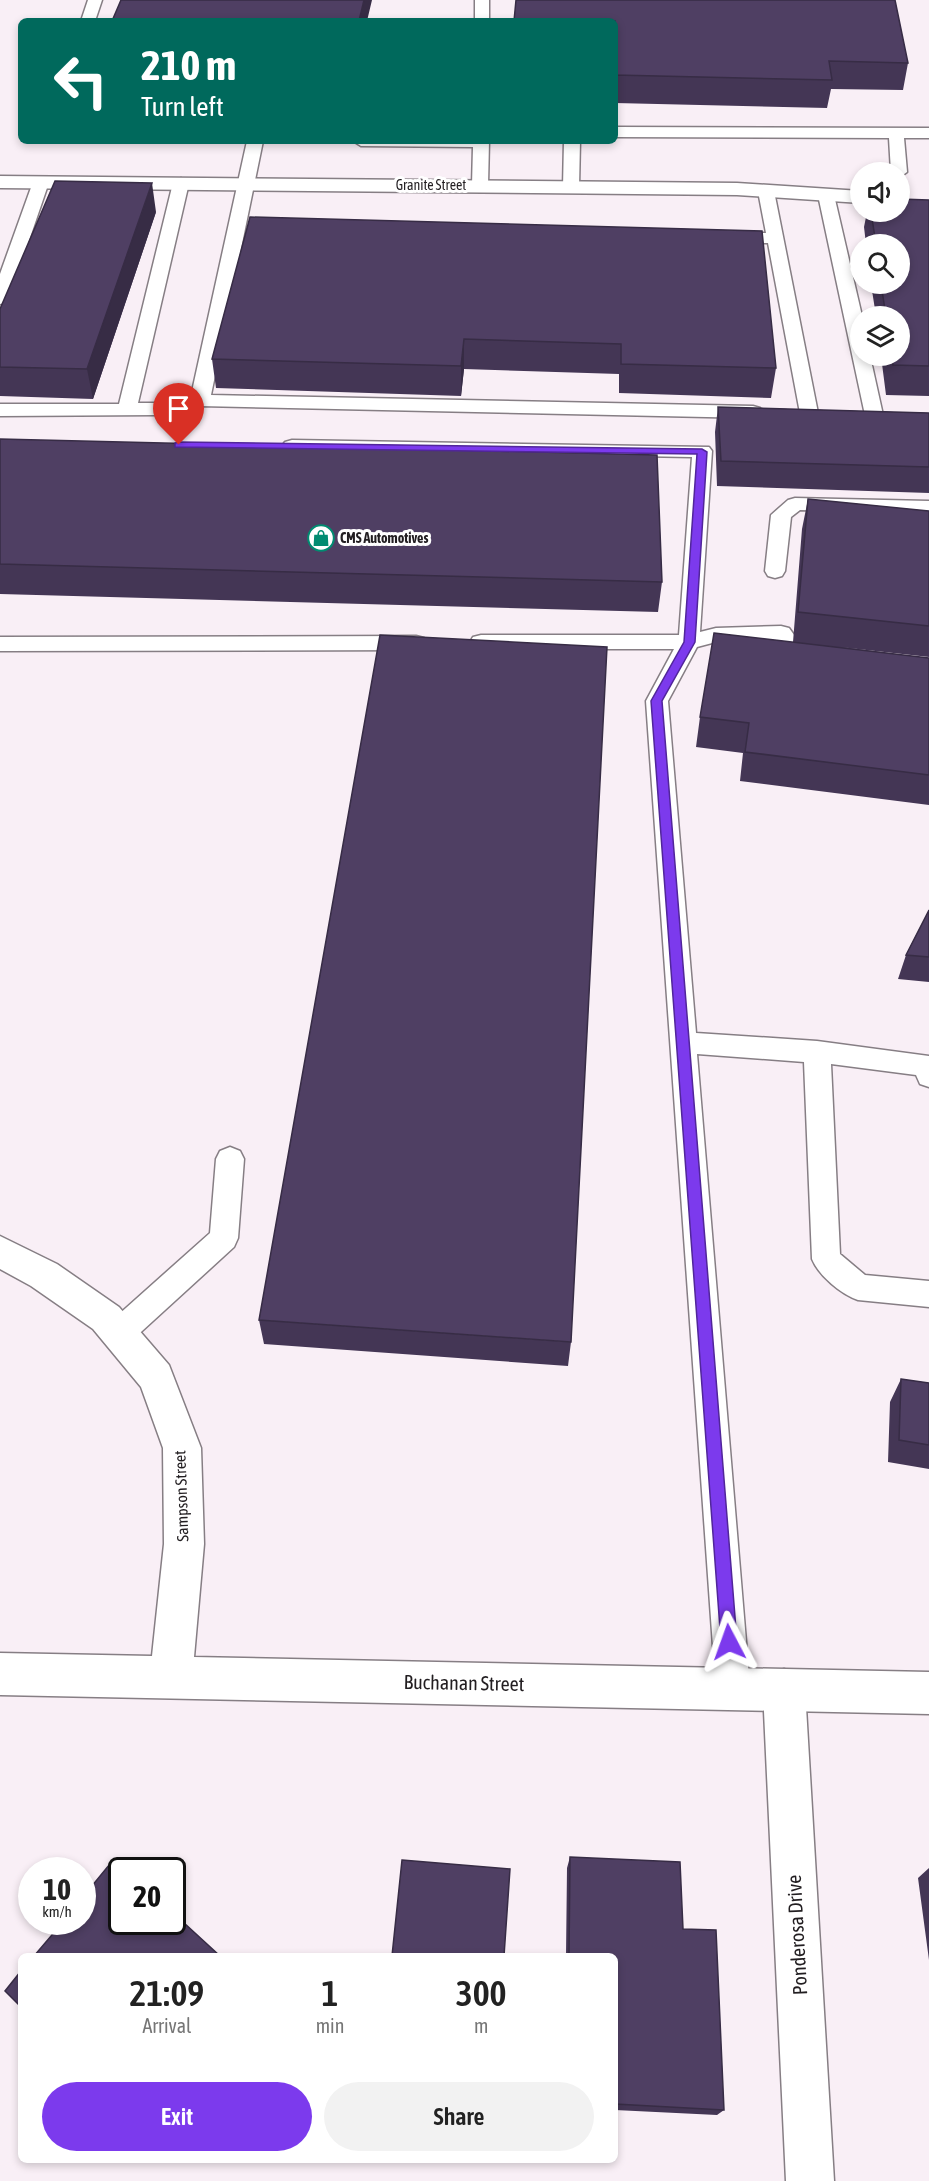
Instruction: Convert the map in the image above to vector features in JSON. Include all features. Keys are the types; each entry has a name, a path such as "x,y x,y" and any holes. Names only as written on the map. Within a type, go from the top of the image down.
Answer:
{"street":[{"name":"Granite Street","path":"0,182 480,185 766,191 850,196"},
{"name":"Sampson Street","path":"0,1251 44,1275 106,1317 156,1377 182,1448 184,1544 171,1677"},
{"name":"Buchanan Street","path":"0,1674 929,1693"},
{"name":"Ponderosa Drive","path":"784,1690 810,2181"}],"lane":[{"path":"89,18 95,0"},
{"path":"482,0 482,18"},
{"path":"618,132 929,133"},
{"path":"896,133 897,162"},
{"path":"200,400 242,236 254,144"},
{"path":"480,185 481,144"},
{"path":"571,187 572,144"},
{"path":"0,299 41,182"},
{"path":"127,410 181,183"},
{"path":"766,191 809,413"},
{"path":"826,195 850,306"},
{"path":"715,238 775,238"},
{"path":"863,366 874,415"},
{"path":"0,410 157,409 200,400 831,414"},
{"path":"853,415 896,416"},
{"path":"274,446 702,452 689,642 657,701 733,1689"},
{"path":"775,571 781,515 795,504 929,507"},
{"path":"455,642 689,642 716,635 781,633 791,645 848,651"},
{"path":"0,644 431,643"},
{"path":"683,1043 817,1052 929,1066 929,1076"},
{"path":"817,1052 826,1258 858,1287 929,1294"},
{"path":"119,1333 224,1239 230,1159"}],"building":[{"path":"121,0 364,0 360,18 113,18"},
{"path":"516,0 895,0 908,63 829,61 832,80 618,75 618,18 514,18"},
{"path":"55,181 152,183 87,369 0,367 0,309"},
{"path":"910,199 929,200 929,366 910,365 910,306 884,306 883,294 910,294 910,234 874,234 873,222 910,222"},
{"path":"250,217 762,231 776,368 621,364 621,344 464,339 461,366 212,359"},
{"path":"718,407 929,413 929,467 721,461"},
{"path":"0,439 657,455 662,582 0,564"},
{"path":"808,499 929,511 929,626 798,612"},
{"path":"714,633 929,658 929,775 745,752 749,723 700,717"},
{"path":"380,635 607,647 571,1342 259,1320"},
{"path":"929,910 929,957 906,955"},
{"path":"901,1379 929,1383 929,1445 899,1440"},
{"path":"570,1857 680,1862 683,1929 716,1930 724,2110 618,2104 618,1953 569,1953"},
{"path":"402,1860 510,1869 504,1953 392,1953"},
{"path":"108,1866 108,1935 186,1935 186,1925 217,1953 37,1953 52,1935 96,1935 96,1881"},
{"path":"18,1975 18,2004 5,1991"}],"place":[{"name":"CMS Automotives","path":"321,538"}],"route":[{"path":"179,445 702,452 689,642 657,701 729,1642"}]}
